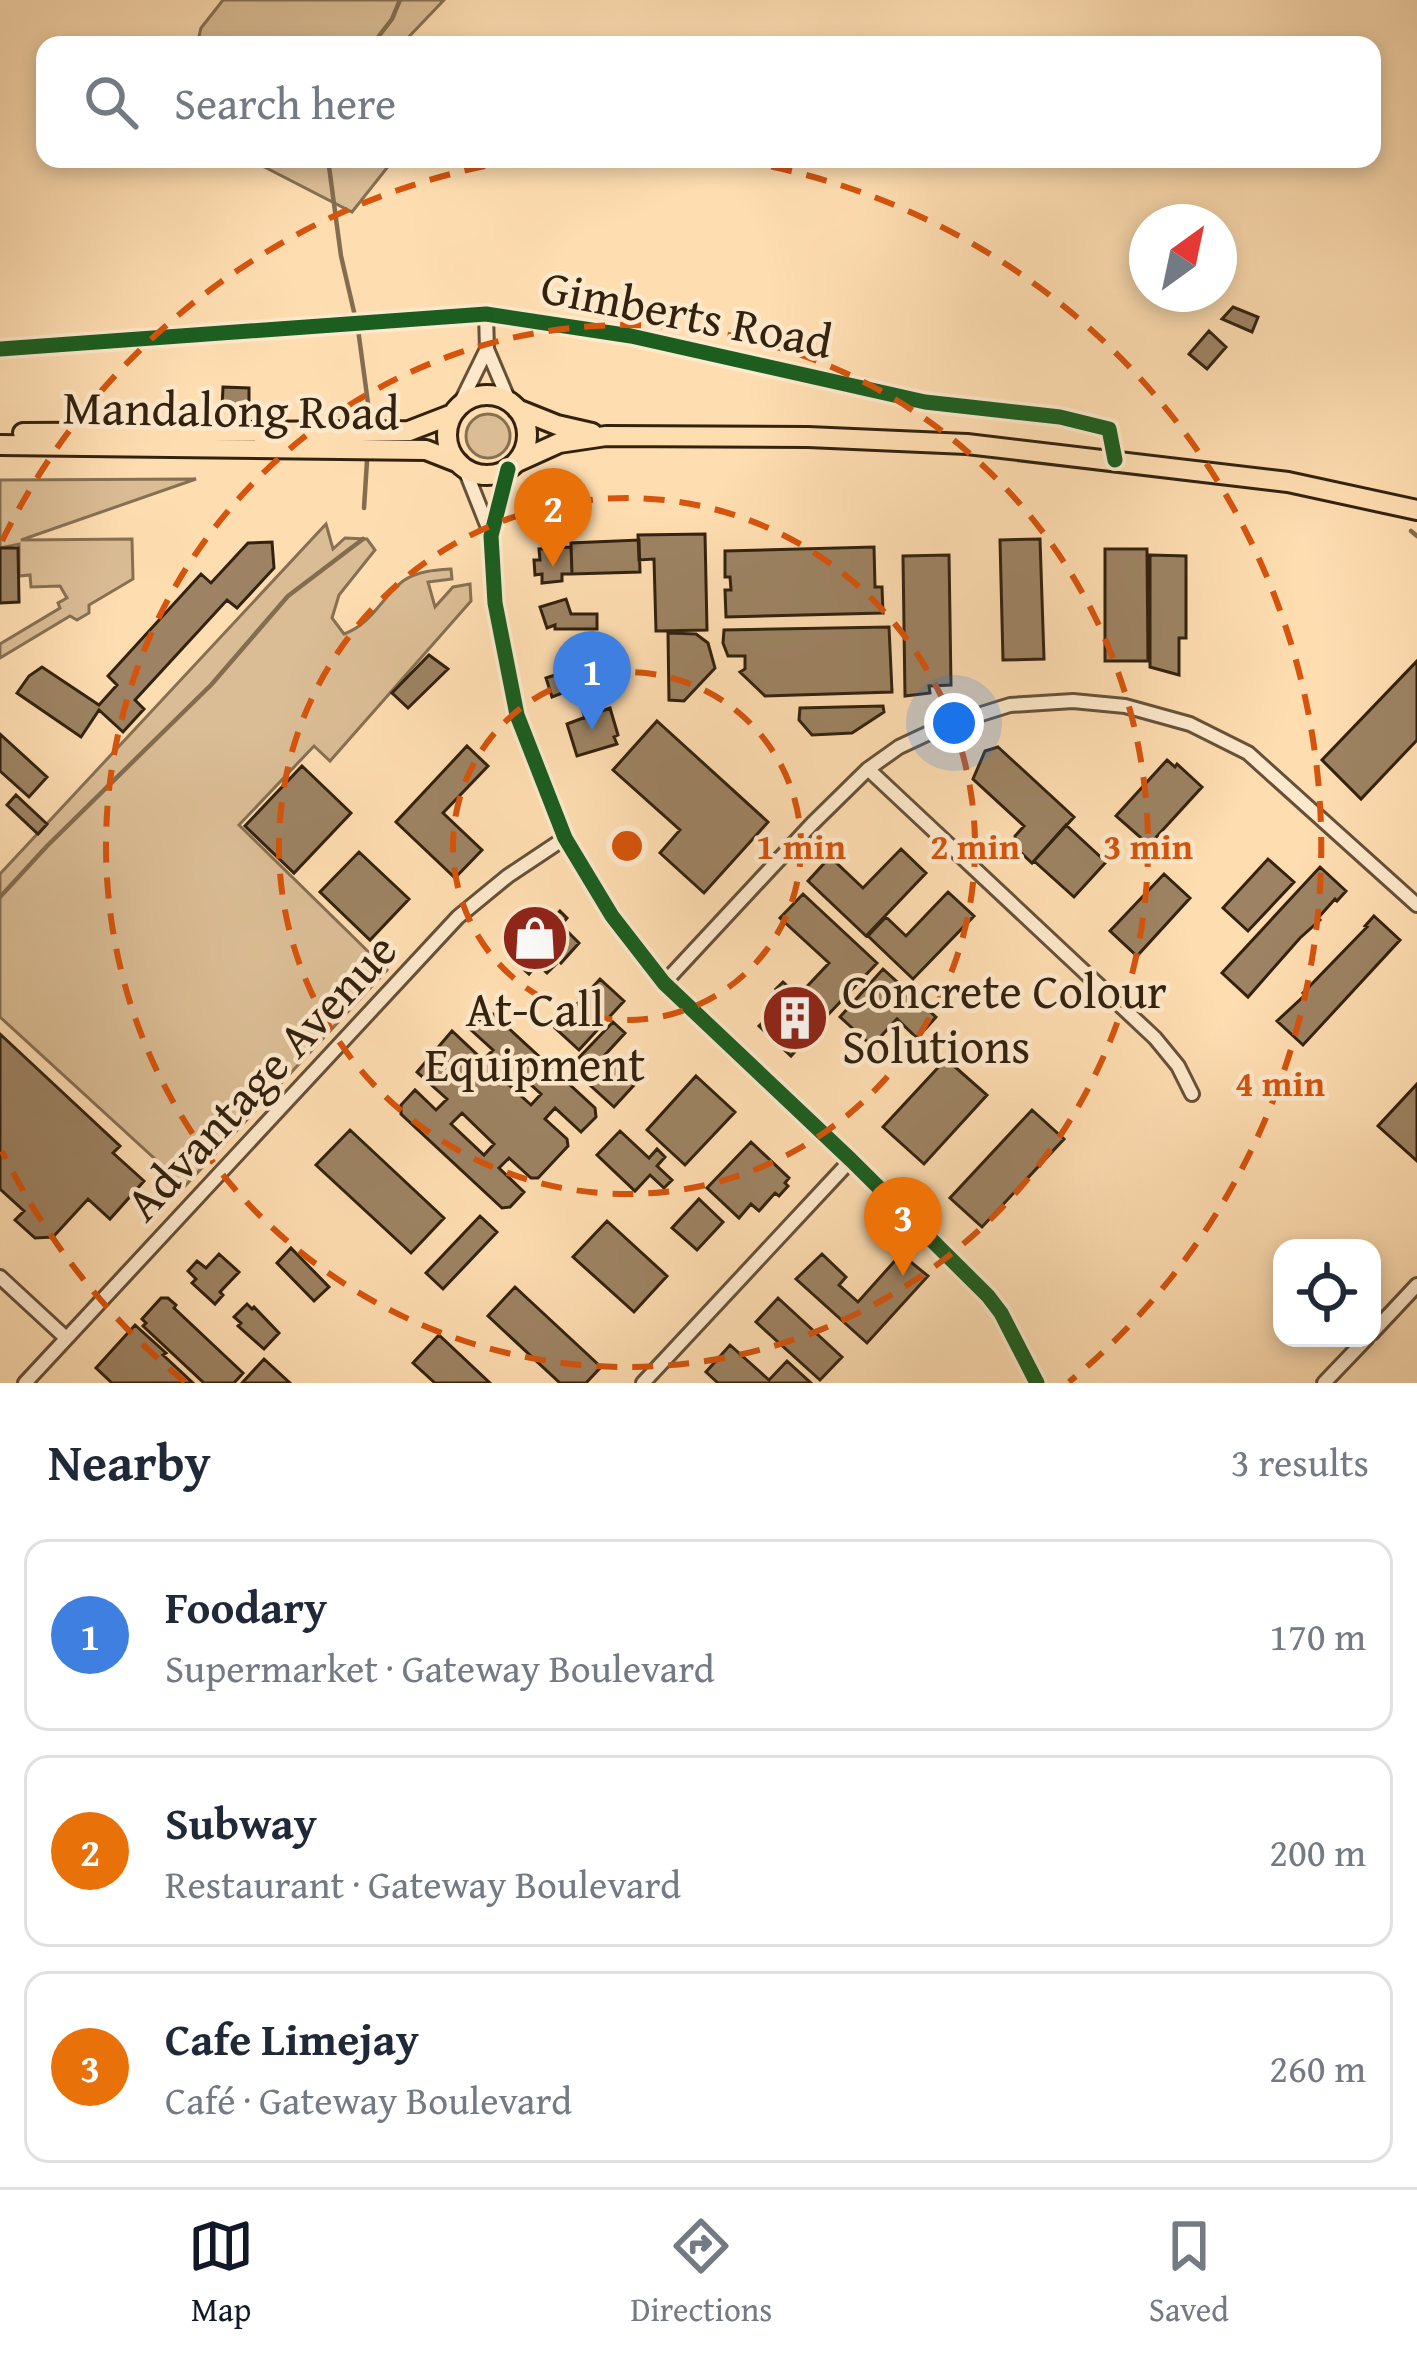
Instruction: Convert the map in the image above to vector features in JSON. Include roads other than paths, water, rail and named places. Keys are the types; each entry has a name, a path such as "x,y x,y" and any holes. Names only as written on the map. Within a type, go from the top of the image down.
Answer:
{"main road":[{"path":"605,436 557,425 489,395 476,397 455,411 448,425 448,443 462,465 488,475 559,443 605,436 808,437 967,444 1114,460 1288,482 1417,511"},
{"path":"513,405 526,426 527,438 513,466"},
{"name":"Mandalong Road","path":"0,433 409,431 455,411"},
{"name":"Mandalong Road","path":"0,445 426,450 462,465"}],"street":[{"name":"Gimberts Road","path":"0,349 486,314 631,336 926,402 1060,417 1109,429 1114,460"},
{"path":"486,314 487,349"},
{"name":"Gimberts Road","path":"487,349 513,405"},
{"name":"Gimberts Road","path":"455,411 487,349"},
{"path":"462,465 491,536 495,603 518,715 565,838 612,916 664,982 988,1296 1037,1383"},
{"path":"491,536 513,466"},
{"path":"664,982 868,769 899,747 946,725 1010,705 1073,701 1125,706 1190,724 1248,753 1417,905"},
{"path":"868,769 1155,1038 1178,1066 1192,1094"},
{"name":"Advantage Avenue","path":"25,1383 458,917 565,838"},
{"path":"643,1383 851,1160"},
{"path":"0,1277 66,1337"},
{"path":"1381,1323 1417,1285"},
{"path":"1324,1383 1358,1347"}],"waterway":[{"path":"379,36 400,0"},
{"path":"329,168 370,418"},
{"path":"364,508 367,461"},
{"path":"1411,531 1417,536"},
{"path":"0,897 211,685 288,596 363,539"}],"place":[{"name":"Subway","path":"553,567"},
{"name":"Foodary","path":"592,730"},
{"name":"At-Call Equipment","path":"535,938"},
{"name":"Concrete Colour Solutions","path":"795,1018"},
{"name":"Cafe Limejay","path":"903,1276"}]}
